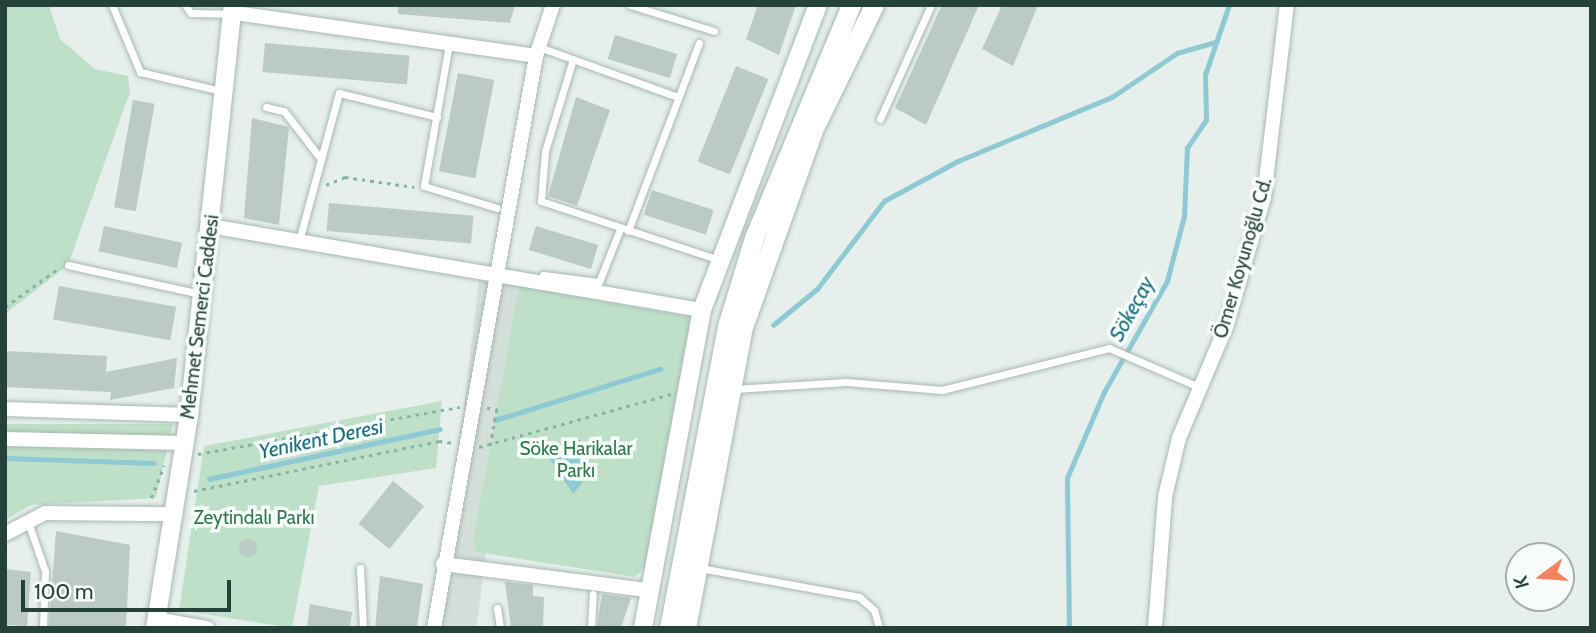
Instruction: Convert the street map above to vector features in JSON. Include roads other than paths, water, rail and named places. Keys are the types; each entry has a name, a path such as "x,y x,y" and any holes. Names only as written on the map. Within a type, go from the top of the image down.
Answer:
{"main road":[{"path":"669,628 728,323 754,238 851,5"},
{"path":"686,628 729,389 770,241 847,54 874,5"}],"street":[{"path":"434,628 443,564 537,51 552,5"},
{"path":"643,628 646,590 702,310 818,5"},
{"name":"Ömer Koyunoğlu Cd.","path":"1155,628 1166,497 1199,387 1226,327 1264,197 1287,5"},
{"name":"Mehmet Semerci Caddesi","path":"155,623 175,495 179,446 189,415 234,9"},
{"path":"234,9 450,44 537,51"},
{"path":"211,226 495,277 702,310"},
{"path":"5,409 189,415"},
{"path":"5,439 179,446"},
{"path":"5,534 45,513 171,514"},
{"path":"443,564 646,590"},
{"path":"155,623 207,628"}],"lane":[{"path":"112,5 140,72 225,92"},
{"path":"185,5 191,13 234,9"},
{"path":"630,5 714,31"},
{"path":"880,119 932,5"},
{"path":"544,275 599,282 624,230 699,43"},
{"path":"450,44 424,186 497,208"},
{"path":"537,51 573,59 678,97"},
{"path":"573,59 538,193 544,204 719,261"},
{"path":"299,242 340,93 436,117"},
{"path":"266,107 284,111 321,159"},
{"path":"68,265 203,295"},
{"path":"729,389 847,382 942,390 1109,348 1199,387"},
{"path":"28,522 46,571 43,628"},
{"path":"696,567 859,597 874,610 879,628"},
{"path":"360,568 363,628"},
{"path":"591,628 593,594"},
{"path":"497,608 500,628"}],"water":[{"path":"578,437 585,447 586,478 573,494 546,453"}],"waterway":[{"name":"Sökeçay","path":"1069,628 1067,478 1104,392 1167,281 1184,216 1187,148 1206,120 1205,75 1229,5"},
{"path":"773,325 817,289 884,201 958,161 1112,97 1177,53 1216,42"},
{"path":"495,420 660,369"},
{"name":"Yenikent Deresi","path":"209,479 440,429"},
{"name":"Yenikent Deresi","path":"5,458 154,463"}],"park label":[{"name":"Söke Harikalar Parkı","path":"576,460"},
{"name":"Zeytindalı Parkı","path":"254,518"}]}
